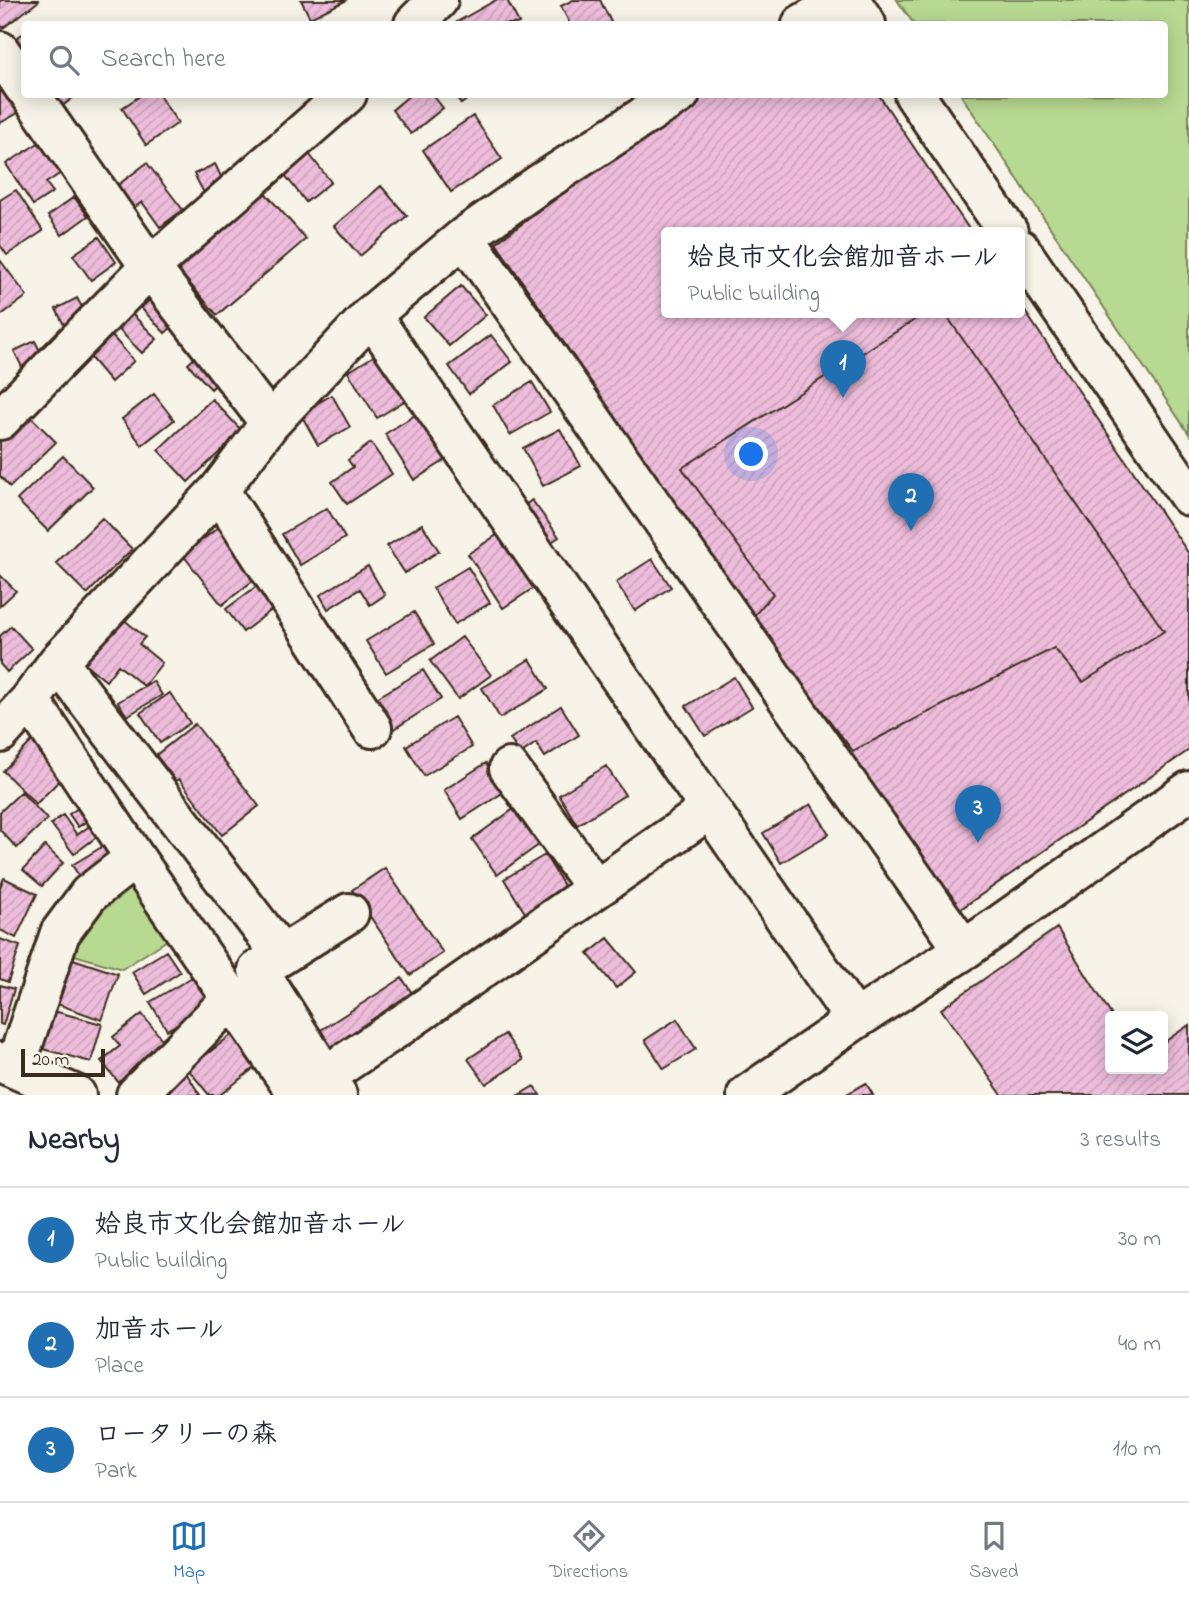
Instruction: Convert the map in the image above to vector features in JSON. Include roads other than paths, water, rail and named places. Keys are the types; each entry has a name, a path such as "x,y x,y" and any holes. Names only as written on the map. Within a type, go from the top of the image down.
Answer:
{"street":[{"path":"417,21 438,0"},
{"path":"807,21 844,0"},
{"path":"849,0 864,21"},
{"path":"0,51 21,82"},
{"path":"33,98 150,267 270,423"},
{"path":"0,420 150,267 342,98"},
{"path":"0,733 58,662 219,490 270,423 371,315 464,237 673,98"},
{"path":"917,98 1005,227"},
{"path":"464,237 964,950"},
{"path":"1025,256 1189,496"},
{"path":"371,315 855,1020"},
{"path":"219,490 372,728"},
{"path":"58,662 270,962 311,1091"},
{"path":"30,699 229,994 311,1091"},
{"path":"509,768 596,889"},
{"path":"747,1095 855,1020 964,950 1189,791"},
{"path":"311,1091 710,809"},
{"path":"76,1095 7,1065 60,933 89,894 135,858"},
{"path":"136,1095 229,994 270,962 349,914"}],"place":[{"name":"姶良市文化会館加音ホール","path":"843,398"},
{"name":"加音ホール","path":"911,531"},
{"name":"ロータリーの森","path":"978,843"}]}
